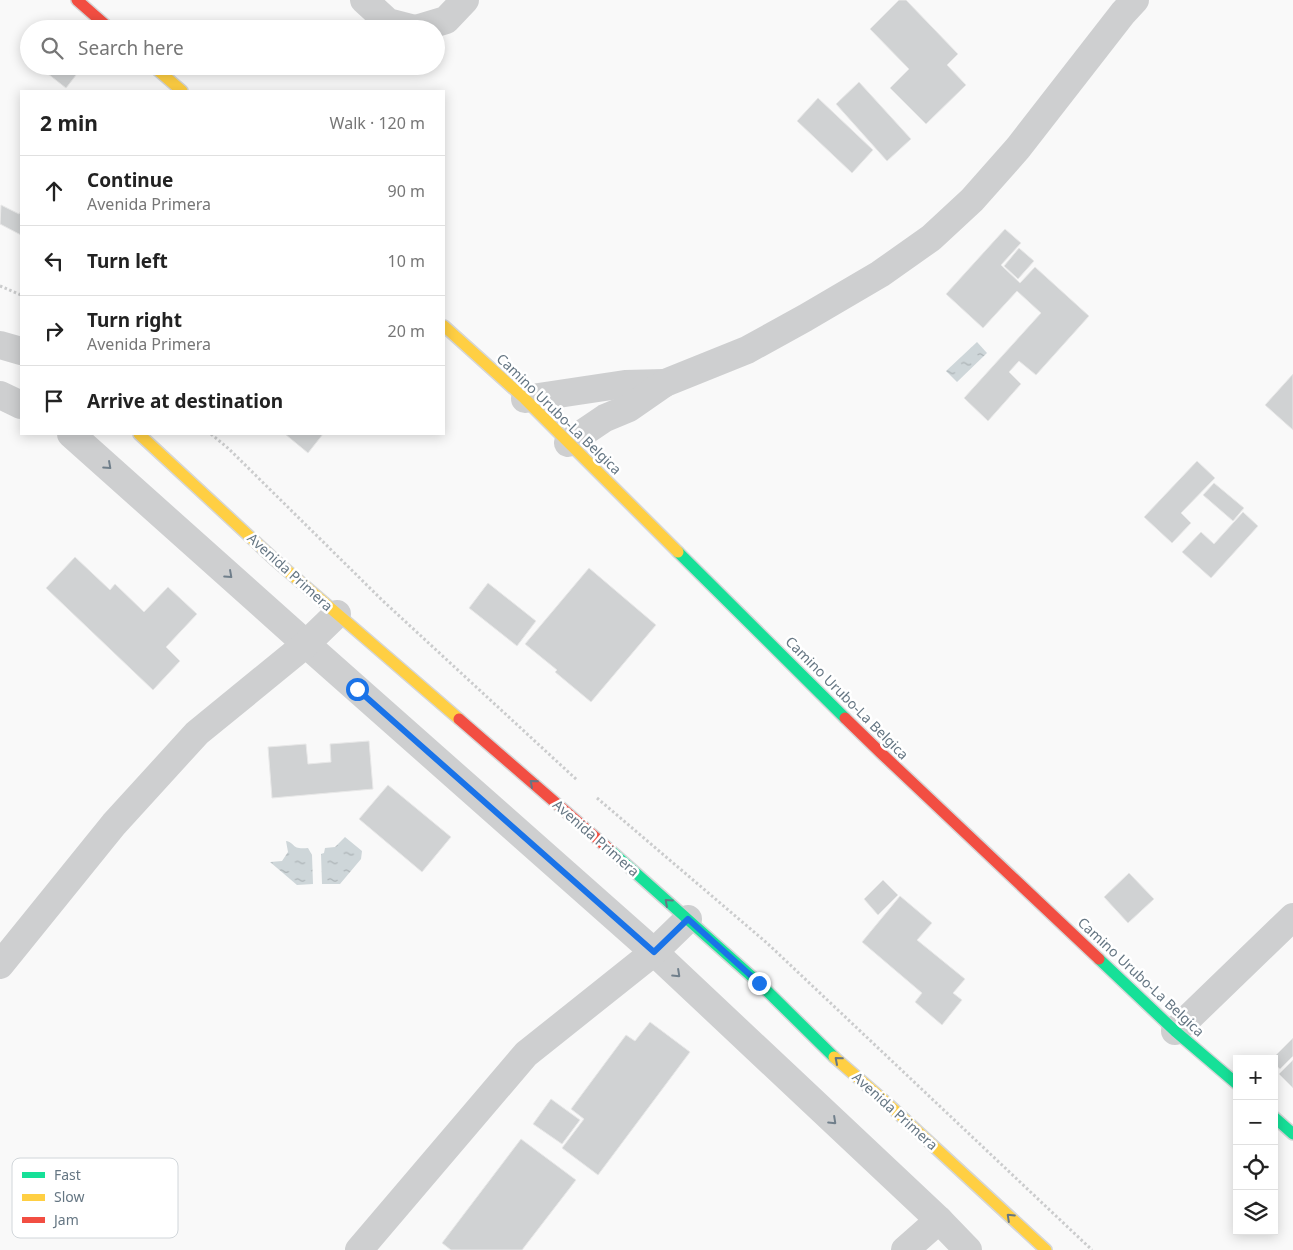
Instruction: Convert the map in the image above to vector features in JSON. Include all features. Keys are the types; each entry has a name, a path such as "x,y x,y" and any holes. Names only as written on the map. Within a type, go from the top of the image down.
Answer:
{"street":[{"path":"77,0 100,20"},
{"path":"364,0 386,20"},
{"path":"445,20 466,0"},
{"path":"568,443 605,418 628,408 665,383 747,350 880,274 931,238 972,200 1018,148 1135,0"},
{"path":"163,75 181,90"},
{"name":"Camino Urubo-La Belgica","path":"445,327 526,399 881,753 1176,1031 1233,1081"},
{"path":"0,345 20,351"},
{"path":"526,399 625,384 665,383"},
{"path":"0,396 20,405"},
{"path":"72,435 654,952 939,1220 968,1250"},
{"name":"Avenida Primera","path":"140,435 276,561 557,803 688,919 759,983 827,1051 888,1104 1046,1250"},
{"path":"0,966 114,824 196,733 306,644 337,614"},
{"path":"1176,1031 1293,917"},
{"path":"358,1250 526,1054 654,952 688,919"},
{"path":"1278,1121 1293,1134"},
{"path":"905,1250 939,1220"}],"path":[{"path":"0,286 20,295"},
{"path":"212,435 236,456 382,600 578,781"},
{"path":"593,795 767,943 1092,1250"}],"water":[{"path":"977,342 987,353 957,382 946,371"},
{"path":"345,837 362,851 361,859 340,884 322,884 321,854 324,853 325,848 335,847"},
{"path":"286,841 299,848 308,848 312,855 313,884 297,885 270,862 282,861 288,852"}],"building":[{"path":"899,0 906,0 958,54 947,65 966,85 926,124 890,88 909,69 870,29"},
{"path":"49,75 76,75 66,88"},
{"path":"859,82 911,139 887,161 836,104"},
{"path":"818,98 873,150 852,173 797,121"},
{"path":"1,205 19,214 20,212 20,234 0,224"},
{"path":"1005,229 1021,243 1001,265 1020,283 1035,267 1089,316 1036,375 1019,361 1009,372 1021,384 988,421 964,398 1041,313 1017,291 983,328 946,294"},
{"path":"1019,248 1034,261 1018,279 1004,266"},
{"path":"1293,374 1293,430 1265,405"},
{"path":"286,435 322,435 308,453"},
{"path":"1197,461 1215,478 1181,513 1191,523 1172,543 1144,517"},
{"path":"1214,483 1244,508 1233,521 1203,495"},
{"path":"1243,512 1258,526 1211,578 1182,552 1201,532 1214,544"},
{"path":"75,557 110,590 115,584 144,612 168,587 197,614 166,647 180,661 153,690 46,588"},
{"path":"589,568 656,625 591,702 555,672 557,670 525,644"},
{"path":"488,583 536,621 517,646 469,608"},
{"path":"369,741 373,789 272,798 268,747 306,744 308,764 331,762 330,744"},
{"path":"388,785 451,837 422,872 359,819"},
{"path":"1129,873 1154,899 1128,923 1104,897"},
{"path":"883,880 898,895 878,915 864,899"},
{"path":"900,896 932,923 917,940 965,979 953,993 962,1000 942,1025 915,1002 922,993 862,942"},
{"path":"650,1022 690,1052 598,1175 562,1148 584,1119 571,1109 626,1035 635,1041"},
{"path":"1293,1038 1293,1056 1280,1069 1278,1067 1278,1055 1276,1055"},
{"path":"1293,1060 1293,1088 1279,1074"},
{"path":"551,1099 580,1120 562,1144 533,1124"},
{"path":"521,1139 576,1180 522,1250 451,1250 442,1243"}],"traffic: fast":[{"path":"678,552 845,718"},
{"path":"610,850 759,983 834,1057"},
{"path":"1099,959 1175,1031 1233,1081"},
{"path":"1278,1121 1293,1134"}],"traffic: slow":[{"path":"163,75 181,90"},
{"path":"445,327 525,399 678,552"},
{"path":"140,435 276,561 459,719"},
{"path":"834,1057 888,1104 1046,1250"}],"traffic: jam":[{"path":"77,0 100,20"},
{"path":"845,718 1099,959"},
{"path":"459,719 610,850"}],"route":[{"path":"357,689 654,952 688,919 759,983"}]}
